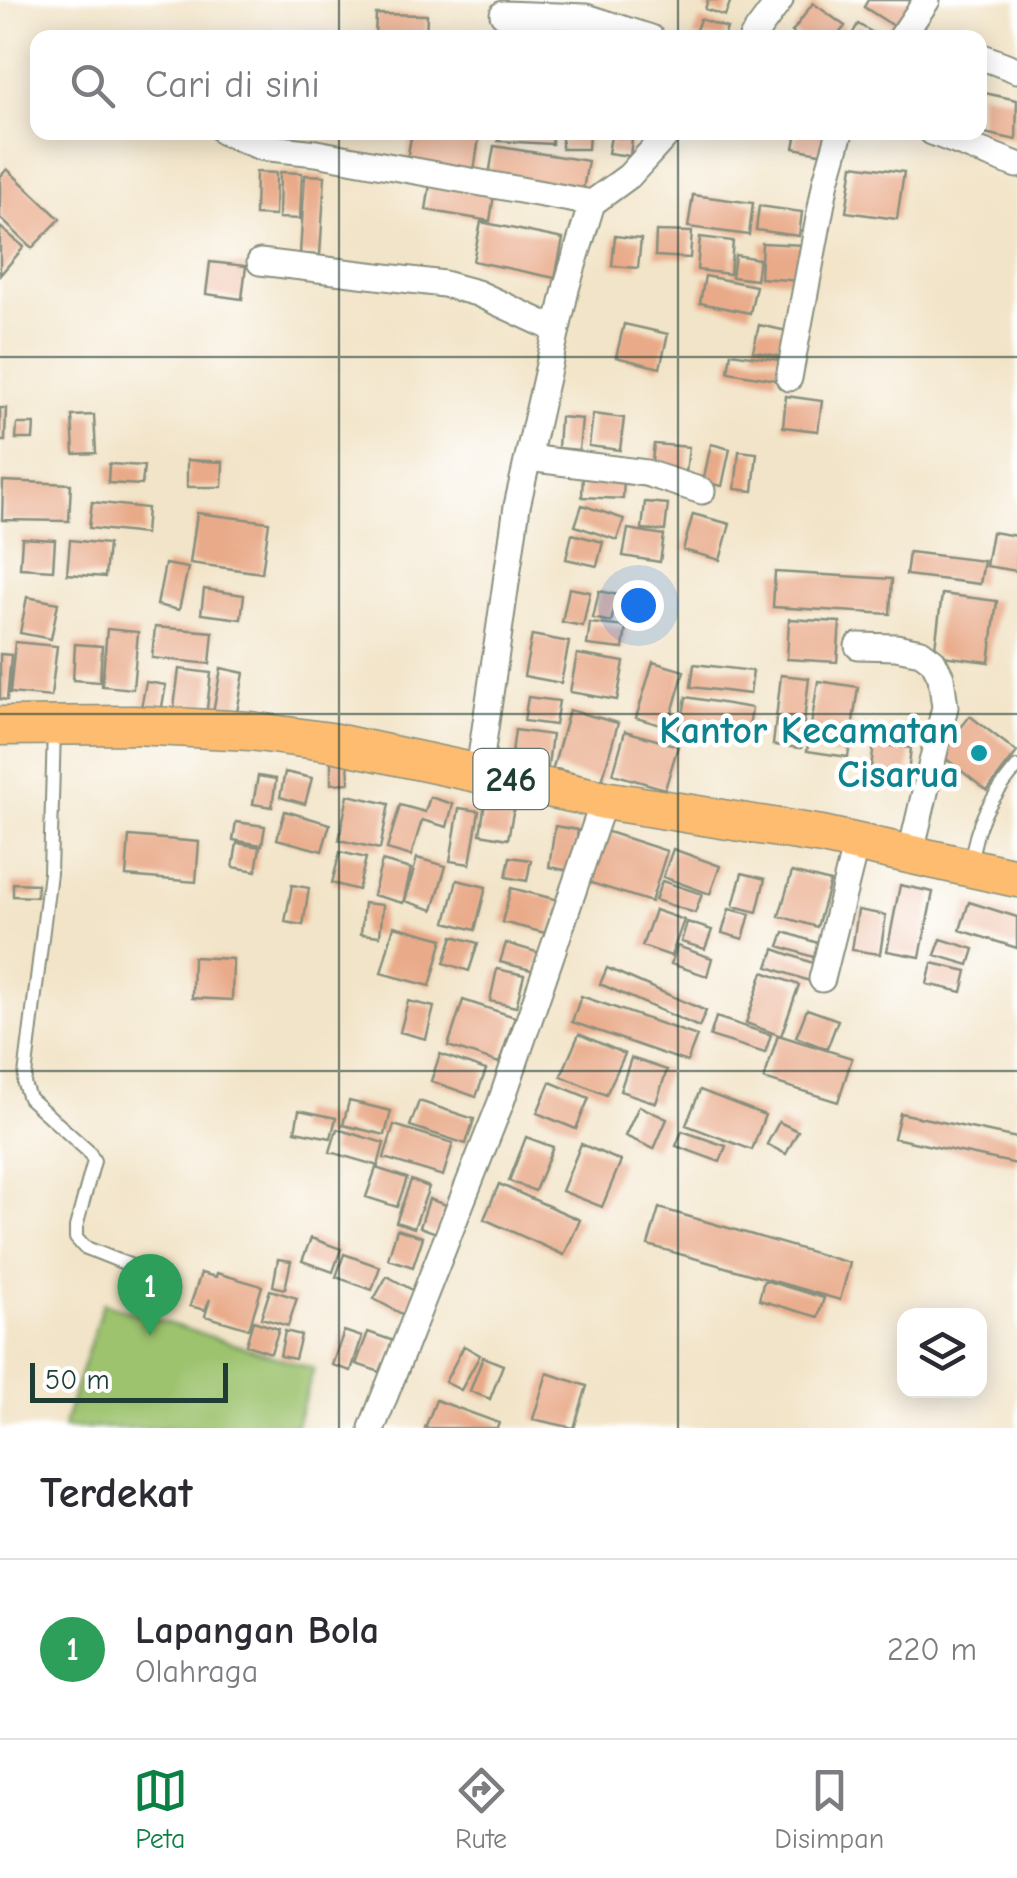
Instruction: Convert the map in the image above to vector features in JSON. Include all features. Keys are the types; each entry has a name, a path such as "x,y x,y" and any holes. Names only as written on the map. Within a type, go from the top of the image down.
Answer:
{"main road":[{"name":"246","path":"0,726 250,732 385,752 604,800 755,823 1017,878"}],"street":[{"path":"758,30 780,0"},
{"path":"916,30 927,0"},
{"path":"503,14 586,16 627,30"},
{"path":"987,59 1017,70"},
{"path":"244,140 261,147 316,152 592,203"},
{"path":"479,772 517,506 567,284 592,203 629,176 663,140"},
{"path":"789,378 826,181 838,140"},
{"path":"953,140 1017,165"},
{"path":"260,262 444,284 477,293 557,330"},
{"path":"528,458 646,474 702,491"},
{"path":"858,646 921,652 933,661 941,677 945,707 910,856"},
{"path":"372,1428 501,1102 604,800"},
{"path":"822,979 856,843"}],"lane":[{"path":"54,726 50,873 24,1084 29,1098 89,1152 94,1162 76,1238 84,1246 166,1280"},
{"path":"969,868 976,828 989,800 1017,767"}],"green space":[{"path":"103,1303 314,1369 295,1428 63,1428"}],"building":[{"path":"708,0 731,0 725,16 705,9"},
{"path":"868,0 920,0 900,30 864,7"},
{"path":"813,3 845,26 842,30 793,30"},
{"path":"376,14 427,15 426,30 375,30"},
{"path":"700,19 727,28 726,30 696,30"},
{"path":"987,94 1017,100 1016,140 987,134"},
{"path":"411,140 479,140 473,177 406,165"},
{"path":"552,140 552,144 498,141"},
{"path":"562,140 589,140 588,149 562,149"},
{"path":"610,140 632,140 630,156 608,153"},
{"path":"796,140 832,140 829,155 794,148"},
{"path":"494,146 588,161 583,190 489,175"},
{"path":"853,165 904,172 897,219 846,212"},
{"path":"7,169 60,219 32,248 0,218 0,177"},
{"path":"256,172 276,173 275,216 255,215"},
{"path":"280,172 302,173 300,219 279,218"},
{"path":"305,175 325,176 320,255 300,254"},
{"path":"430,184 494,195 490,221 426,210"},
{"path":"693,195 753,203 749,235 688,227"},
{"path":"759,206 802,212 799,236 756,230"},
{"path":"481,222 563,239 555,278 473,261"},
{"path":"0,227 24,247 0,275"},
{"path":"656,231 692,232 690,258 655,256"},
{"path":"615,236 641,239 638,268 612,266"},
{"path":"700,237 733,241 730,274 697,270"},
{"path":"762,243 804,245 802,281 760,278"},
{"path":"735,255 759,259 756,280 732,277"},
{"path":"210,262 246,266 242,299 206,294"},
{"path":"705,276 756,286 750,313 700,303"},
{"path":"624,324 668,334 660,368 616,357"},
{"path":"759,325 792,332 786,358 753,351"},
{"path":"731,353 779,360 776,380 728,372"},
{"path":"786,396 822,401 818,431 783,427"},
{"path":"0,408 6,408 5,441 0,441"},
{"path":"593,414 624,418 620,450 589,446"},
{"path":"94,415 96,453 74,454 72,416"},
{"path":"560,417 582,419 579,450 558,448"},
{"path":"17,424 34,424 33,439 16,439"},
{"path":"654,444 689,447 686,473 651,469"},
{"path":"711,444 730,449 722,486 703,482"},
{"path":"739,451 757,453 753,491 735,489"},
{"path":"187,460 223,462 222,487 187,487"},
{"path":"109,464 144,466 142,485 108,483"},
{"path":"583,474 624,476 623,499 582,497"},
{"path":"3,481 71,484 69,521 2,520"},
{"path":"92,502 147,508 145,534 89,528"},
{"path":"645,502 668,504 665,531 642,529"},
{"path":"582,505 624,519 617,540 575,526"},
{"path":"197,513 269,522 262,573 190,563"},
{"path":"693,514 730,524 720,560 683,550"},
{"path":"628,529 664,535 660,562 623,556"},
{"path":"992,532 1017,536 1017,571 986,566"},
{"path":"572,534 603,542 597,566 566,559"},
{"path":"22,538 55,540 53,570 20,568"},
{"path":"70,540 108,544 105,577 67,574"},
{"path":"909,552 984,561 980,584 906,575"},
{"path":"165,564 188,568 179,610 157,605"},
{"path":"775,572 892,579 890,614 773,607"},
{"path":"569,588 590,592 583,626 562,622"},
{"path":"204,589 244,595 241,619 201,614"},
{"path":"599,591 618,595 611,622 593,618"},
{"path":"942,594 997,601 989,662 934,655"},
{"path":"27,597 58,603 51,639 20,633"},
{"path":"789,619 840,622 837,662 787,659"},
{"path":"590,623 626,627 623,649 587,645"},
{"path":"155,627 213,632 210,664 152,658"},
{"path":"107,629 138,632 133,689 102,686"},
{"path":"532,635 569,642 561,683 524,676"},
{"path":"15,642 57,646 51,697 10,693"},
{"path":"75,644 102,646 100,682 73,680"},
{"path":"0,654 11,655 7,700 0,699"},
{"path":"577,654 624,662 617,700 570,692"},
{"path":"653,662 684,671 668,727 636,718"},
{"path":"694,664 753,671 750,694 691,687"},
{"path":"221,668 244,673 236,718 213,713"},
{"path":"179,669 211,673 206,718 173,715"},
{"path":"781,675 809,678 801,748 773,745"},
{"path":"818,681 858,687 848,757 807,751"},
{"path":"146,682 166,685 160,717 140,713"},
{"path":"528,697 559,701 555,725 524,721"},
{"path":"686,697 752,708 746,744 680,733"},
{"path":"569,710 618,723 602,781 553,768"},
{"name":"Kantor Kecamatan Cisarua","path":"970,716 1017,752 987,791 940,754"},
{"path":"515,730 552,735 547,773 510,768"},
{"path":"625,731 678,746 665,789 613,774"},
{"path":"874,744 911,748 907,781 870,776"},
{"path":"348,759 349,783 331,784 331,760"},
{"path":"285,772 312,778 305,804 280,797"},
{"path":"258,776 276,779 272,807 253,804"},
{"path":"348,795 389,804 380,849 339,840"},
{"path":"430,797 453,804 447,827 422,820 411,856 387,849 400,805 425,812"},
{"path":"486,797 515,802 508,839 480,834"},
{"path":"459,808 479,811 470,864 450,861"},
{"path":"285,811 330,824 322,851 277,839"},
{"path":"236,822 265,826 262,845 233,840"},
{"path":"555,826 578,830 572,871 549,867"},
{"path":"605,831 667,851 651,902 588,882"},
{"path":"129,836 199,842 196,882 126,876"},
{"path":"237,843 260,847 256,871 233,867"},
{"path":"673,849 720,866 710,894 663,877"},
{"path":"340,852 366,858 358,890 332,883"},
{"path":"510,857 531,860 527,881 506,877"},
{"path":"417,858 446,866 433,910 405,901"},
{"path":"382,861 411,869 403,903 373,895"},
{"path":"792,872 830,882 817,927 779,916"},
{"path":"742,873 765,879 757,912 733,906"},
{"path":"457,880 486,887 475,930 446,922"},
{"path":"662,881 702,894 695,913 655,900"},
{"path":"13,883 37,884 37,897 13,896"},
{"path":"292,885 309,888 303,925 285,922"},
{"path":"900,885 933,892 920,957 887,951"},
{"path":"511,888 558,900 549,934 502,922"},
{"path":"969,902 1017,917 1017,948 960,930"},
{"path":"364,903 383,905 380,936 361,934"},
{"path":"729,909 750,914 743,939 722,933"},
{"path":"655,910 684,920 671,956 642,946"},
{"path":"858,910 886,915 880,954 852,950"},
{"path":"687,922 712,930 705,949 681,942"},
{"path":"394,926 443,939 430,986 381,973"},
{"path":"784,932 824,945 819,959 779,946"},
{"path":"453,936 478,943 469,971 444,963"},
{"path":"941,939 974,949 969,965 935,955"},
{"path":"506,943 540,953 535,971 500,962"},
{"path":"677,946 712,958 707,976 671,964"},
{"path":"774,949 821,966 815,983 768,967"},
{"path":"193,957 233,959 232,1000 192,998"},
{"path":"932,963 967,971 962,992 927,984"},
{"path":"607,968 706,1011 699,1027 600,984"},
{"path":"497,969 524,975 516,1007 490,1001"},
{"path":"763,972 799,985 781,1036 746,1023"},
{"path":"581,996 697,1036 687,1062 572,1022"},
{"path":"463,1000 515,1017 499,1063 448,1046"},
{"path":"408,1001 434,1007 426,1039 400,1032"},
{"path":"807,1009 838,1020 827,1049 796,1037"},
{"path":"716,1017 771,1035 765,1053 710,1036"},
{"path":"579,1034 625,1054 606,1095 561,1076"},
{"path":"778,1035 852,1058 838,1102 764,1079"},
{"path":"440,1054 486,1070 476,1097 431,1081"},
{"path":"631,1058 667,1070 656,1103 620,1091"},
{"path":"550,1082 589,1098 576,1129 537,1113"},
{"path":"700,1090 765,1115 752,1150 686,1125"},
{"path":"349,1101 391,1111 385,1135 343,1125"},
{"path":"419,1101 474,1119 466,1144 410,1126"},
{"path":"639,1106 667,1119 654,1149 625,1136"},
{"path":"299,1110 336,1118 331,1138 295,1131"},
{"path":"900,1113 1017,1138 1017,1164 894,1138"},
{"path":"779,1122 798,1131 786,1154 767,1144"},
{"path":"394,1125 453,1143 443,1176 384,1158"},
{"path":"337,1129 384,1143 378,1166 330,1152"},
{"path":"682,1131 726,1146 720,1162 676,1146"},
{"path":"526,1137 553,1147 535,1191 509,1181"},
{"path":"581,1144 621,1161 602,1207 562,1191"},
{"path":"376,1168 407,1178 397,1207 366,1197"},
{"path":"411,1180 429,1187 414,1228 396,1222"},
{"path":"499,1184 580,1220 564,1255 484,1219"},
{"path":"429,1199 446,1205 436,1233 420,1227"},
{"path":"659,1208 850,1263 840,1300 648,1245"},
{"path":"397,1229 423,1237 413,1267 388,1259"},
{"path":"311,1238 341,1249 333,1272 302,1261"},
{"path":"344,1254 380,1267 372,1290 336,1277"},
{"path":"278,1259 291,1261 285,1289 273,1286"},
{"path":"201,1273 216,1277 217,1273 262,1286 249,1329 205,1316 210,1299 205,1310 190,1306"},
{"path":"387,1276 416,1292 404,1315 374,1299"},
{"path":"764,1280 824,1298 818,1317 759,1300"},
{"path":"270,1290 297,1298 288,1326 261,1318"},
{"path":"253,1321 279,1329 271,1353 246,1345"},
{"path":"285,1331 301,1335 295,1359 280,1356"},
{"path":"344,1331 362,1337 351,1371 332,1365"},
{"path":"368,1332 394,1341 383,1373 356,1364"},
{"path":"464,1346 480,1355 461,1390 445,1382"},
{"path":"483,1357 503,1365 490,1399 470,1391"},
{"path":"547,1373 587,1386 574,1428 533,1419"},
{"path":"436,1400 499,1423 497,1428 425,1428"}],"place":[{"name":"Kantor Kecamatan Cisarua","path":"979,753"},
{"name":"Lapangan Bola","path":"150,1336"}]}
